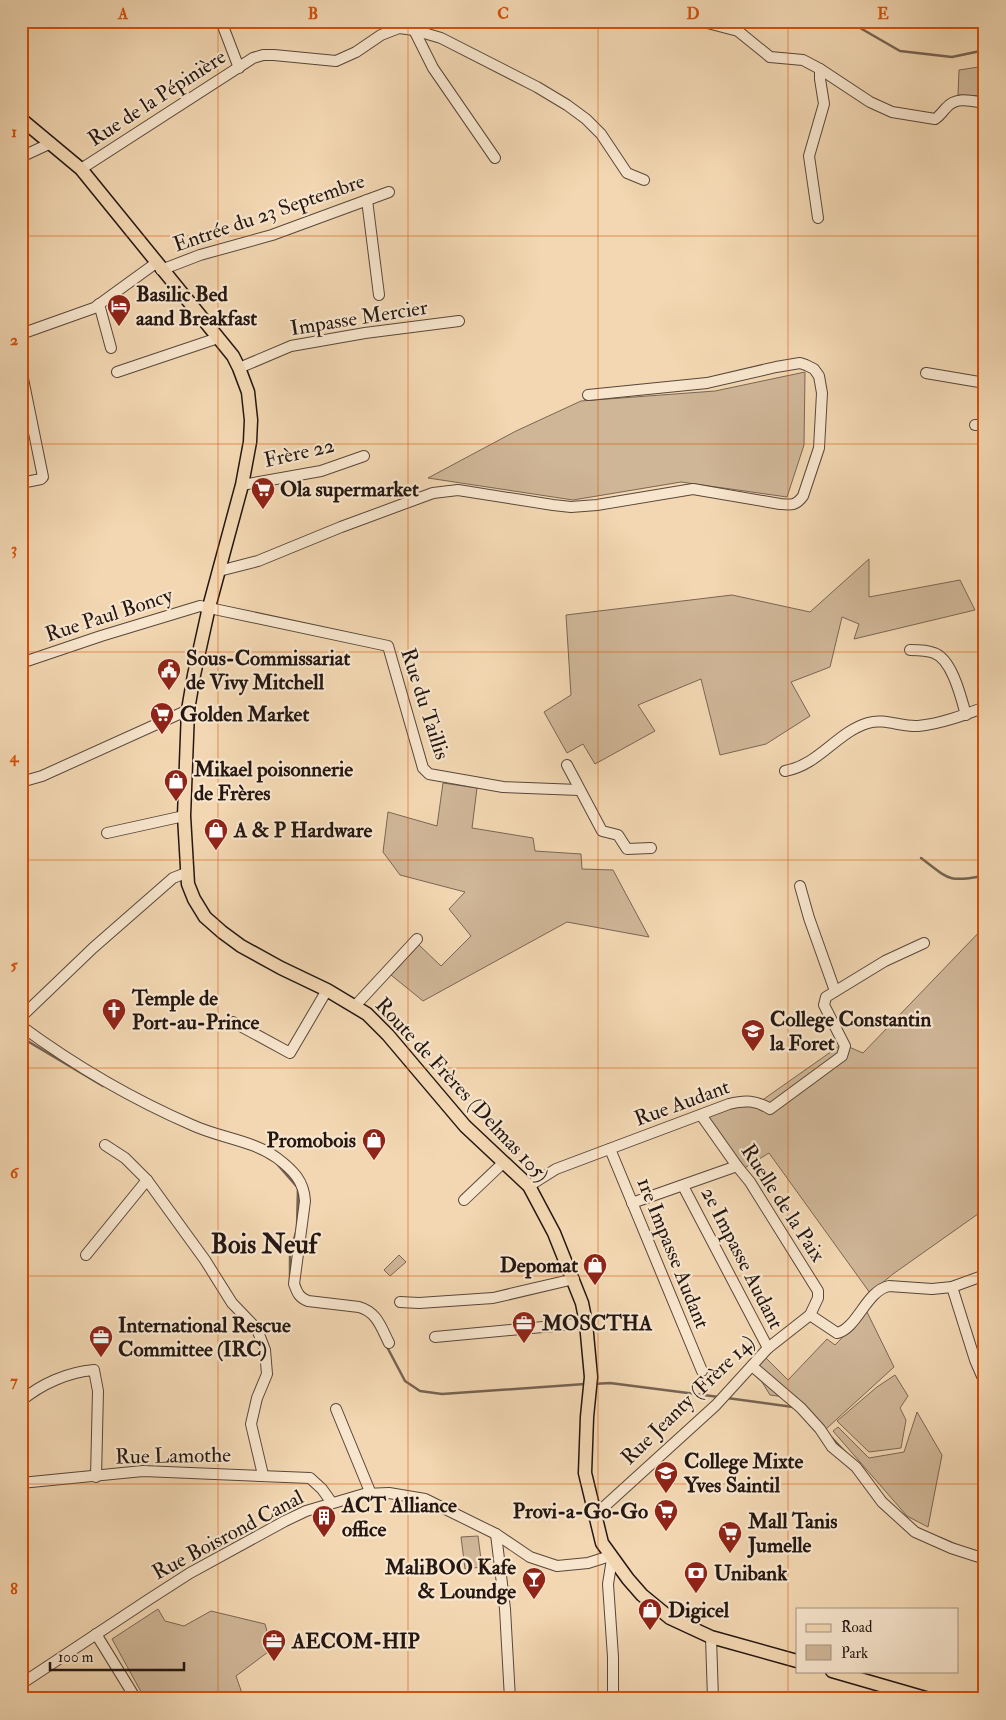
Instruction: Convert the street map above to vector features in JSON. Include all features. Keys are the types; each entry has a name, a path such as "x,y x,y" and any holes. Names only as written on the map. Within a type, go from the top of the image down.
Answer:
{"main road":[{"name":"Route de Frères (Delmas 105)","path":"21,119 81,169 218,338 239,368 248,392 251,420 250,442 242,484 209,607 188,710 184,816 186,873 194,900 206,917 241,946 327,990 355,1006 376,1023 465,1126 529,1186 554,1233 582,1303 586,1323 591,1377 585,1473 602,1543 642,1595 670,1618 711,1637 796,1661"},
{"path":"835,1672 929,1699"}],"street":[{"path":"221,21 239,68"},
{"path":"700,21 738,31 770,57 802,60 820,69 870,102 892,112 935,119 953,102 963,100 985,102"},
{"name":"Rue de la Pépinière","path":"81,169 253,58 263,55 336,61 356,52 381,35 399,28 414,30 441,38 568,105 601,134 627,173 644,180"},
{"path":"414,30 433,68 495,158"},
{"path":"818,218 809,156 824,104 820,69"},
{"path":"21,158 51,143"},
{"name":"Entrée du 23 Septembre","path":"21,334 94,308 159,267 272,235 389,192"},
{"path":"367,200 379,296"},
{"path":"99,304 111,348"},
{"name":"Impasse Mercier","path":"239,368 291,346 365,333 459,321"},
{"path":"117,372 218,338"},
{"path":"219,571 258,561 394,507 444,491 467,491 571,507 596,505 692,489 790,505 799,502 803,496 819,448 822,393 819,376 814,369 806,365 776,366 707,383 588,395"},
{"path":"21,369 43,477 21,483"},
{"path":"926,373 985,383"},
{"name":"Frère 22","path":"242,484 321,471 364,456"},
{"name":"Rue Paul Boncy","path":"21,663 100,636 200,606 209,607"},
{"name":"Rue du Taillis","path":"209,607 388,646 423,768 429,774 503,787 579,790"},
{"path":"910,650 935,653 943,659 957,685 966,714"},
{"path":"785,771 797,769 806,764 837,741 869,722 918,726 966,714 985,707"},
{"path":"21,782 42,776 188,710"},
{"path":"567,765 602,831 618,835 627,848 651,848"},
{"path":"107,833 184,816"},
{"path":"21,1017 93,948 173,878 186,873"},
{"path":"800,886 809,918 835,990 885,961 924,943"},
{"path":"355,1006 417,939"},
{"path":"233,1022 290,1053 327,990"},
{"name":"Rue Audant","path":"529,1186 556,1169 729,1104 745,1100 761,1103 770,1109 842,1056 845,1046 824,1005 826,996 835,990"},
{"path":"21,1026 65,1057 132,1095 193,1125 265,1150 292,1170 300,1181 305,1201 294,1284 296,1290 303,1300 359,1306 367,1309 377,1318 389,1343"},
{"name":"Ruelle de la Paix","path":"701,1115 750,1182 818,1291 818,1298 810,1315"},
{"path":"106,1145 125,1158 147,1180 205,1260 232,1303 257,1329 264,1350 267,1374 257,1398 250,1424 263,1475"},
{"name":"1re Impasse Audant","path":"610,1149 702,1372"},
{"path":"464,1200 504,1162"},
{"path":"632,1203 737,1166"},
{"path":"86,1255 147,1180"},
{"name":"2e Impasse Audant","path":"683,1186 768,1348"},
{"path":"810,1315 837,1333 846,1329 883,1288 952,1287 985,1275"},
{"path":"400,1302 419,1303 492,1298 574,1279"},
{"path":"952,1287 975,1360 985,1383"},
{"name":"Rue Jeanty (Frère 14)","path":"595,1515 716,1405 768,1348 810,1315"},
{"path":"435,1337 586,1323"},
{"path":"752,1366 801,1408 820,1429 832,1448 856,1467 882,1502 914,1532 951,1548 985,1559"},
{"path":"21,1401 33,1390 80,1371 94,1370 98,1391 96,1477"},
{"path":"336,1409 371,1494"},
{"name":"Rue Lamothe","path":"21,1484 143,1471 263,1475 310,1478 322,1489 332,1503"},
{"name":"Rue Boisrond Canal","path":"21,1684 190,1573 285,1521 306,1511 371,1494 389,1493 425,1499 496,1534 530,1557 557,1566 588,1563 611,1557"},
{"path":"496,1534 505,1608 510,1699"},
{"path":"611,1557 608,1584 613,1657 613,1699"},
{"path":"96,1634 136,1699"},
{"path":"711,1637 713,1699"}],"green space":[{"path":"985,66 985,96 958,95 959,70"},
{"path":"805,372 804,445 787,497 681,482 573,500 428,478 516,431 581,401 715,391"},
{"path":"869,559 869,597 960,580 975,610 854,639 859,624 842,617 830,667 791,682 810,716 766,744 720,755 701,679 638,705 655,731 595,764 583,744 567,753 544,712 571,695 566,615 732,595 810,612"},
{"path":"443,783 477,788 472,828 533,838 535,851 581,854 582,869 613,870 649,937 567,922 423,1001 391,975 419,945 441,966 471,936 449,909 465,892 400,875 383,852 388,812 437,826"},
{"path":"985,926 985,1209 893,1274 870,1293 769,1153 743,1169 708,1116 733,1102 761,1101 842,1044 863,1053"},
{"path":"399,1255 406,1262 390,1276 384,1270"},
{"path":"867,1312 894,1367 826,1429 802,1406 788,1399 770,1395 754,1369 765,1357 788,1380 827,1339 835,1345"},
{"path":"895,1375 908,1396 900,1408 906,1420 901,1448 869,1452 837,1421 877,1387"},
{"path":"917,1412 942,1455 928,1527 907,1516 833,1431 838,1427 869,1458 904,1452"},
{"path":"478,1536 482,1567 465,1569 461,1537"},
{"path":"158,1609 165,1621 184,1626 211,1611 265,1624 272,1649 236,1676 244,1699 145,1699 112,1639"}],"waterway":[{"path":"848,21 900,51 952,57 985,50"},
{"path":"921,858 943,874 954,879 982,876 985,870"},
{"path":"21,1035 29,1042 103,1086"},
{"path":"278,1165 298,1188 297,1229 290,1253 290,1283"},
{"path":"386,1345 405,1381 420,1391 442,1394 585,1384"},
{"path":"593,1384 610,1383 719,1397"},
{"path":"727,1398 793,1407"},
{"path":"831,1437 846,1453"},
{"path":"940,1538 956,1545"}],"place":[{"name":"Basilic Bed aand Breakfast","path":"119,327"},
{"name":"Ola supermarket","path":"263,510"},
{"name":"Sous-Commissariat de Vivy Mitchell","path":"169,691"},
{"name":"Golden Market","path":"162,735"},
{"name":"Mikael poisonnerie de Frères","path":"176,802"},
{"name":"A & P Hardware","path":"216,851"},
{"name":"Temple de Port-au-Prince","path":"114,1031"},
{"name":"College Constantin la Foret","path":"753,1052"},
{"name":"Promobois","path":"374,1161"},
{"name":"Depomat","path":"595,1286"},
{"name":"MOSCTHA","path":"524,1344"},
{"name":"International Rescue Committee (IRC)","path":"101,1358"},
{"name":"College Mixte Yves Saintil","path":"666,1494"},
{"name":"Provi-a-Go-Go","path":"666,1532"},
{"name":"ACT Alliance office","path":"324,1538"},
{"name":"Mall Tanis Jumelle","path":"730,1554"},
{"name":"Unibank","path":"696,1594"},
{"name":"MaliBOO Kafe & Loundge","path":"534,1600"},
{"name":"Digicel","path":"650,1631"},
{"name":"AECOM-HIP","path":"274,1662"}],"district":[{"name":"Bois Neuf","path":"264,1245"}]}
